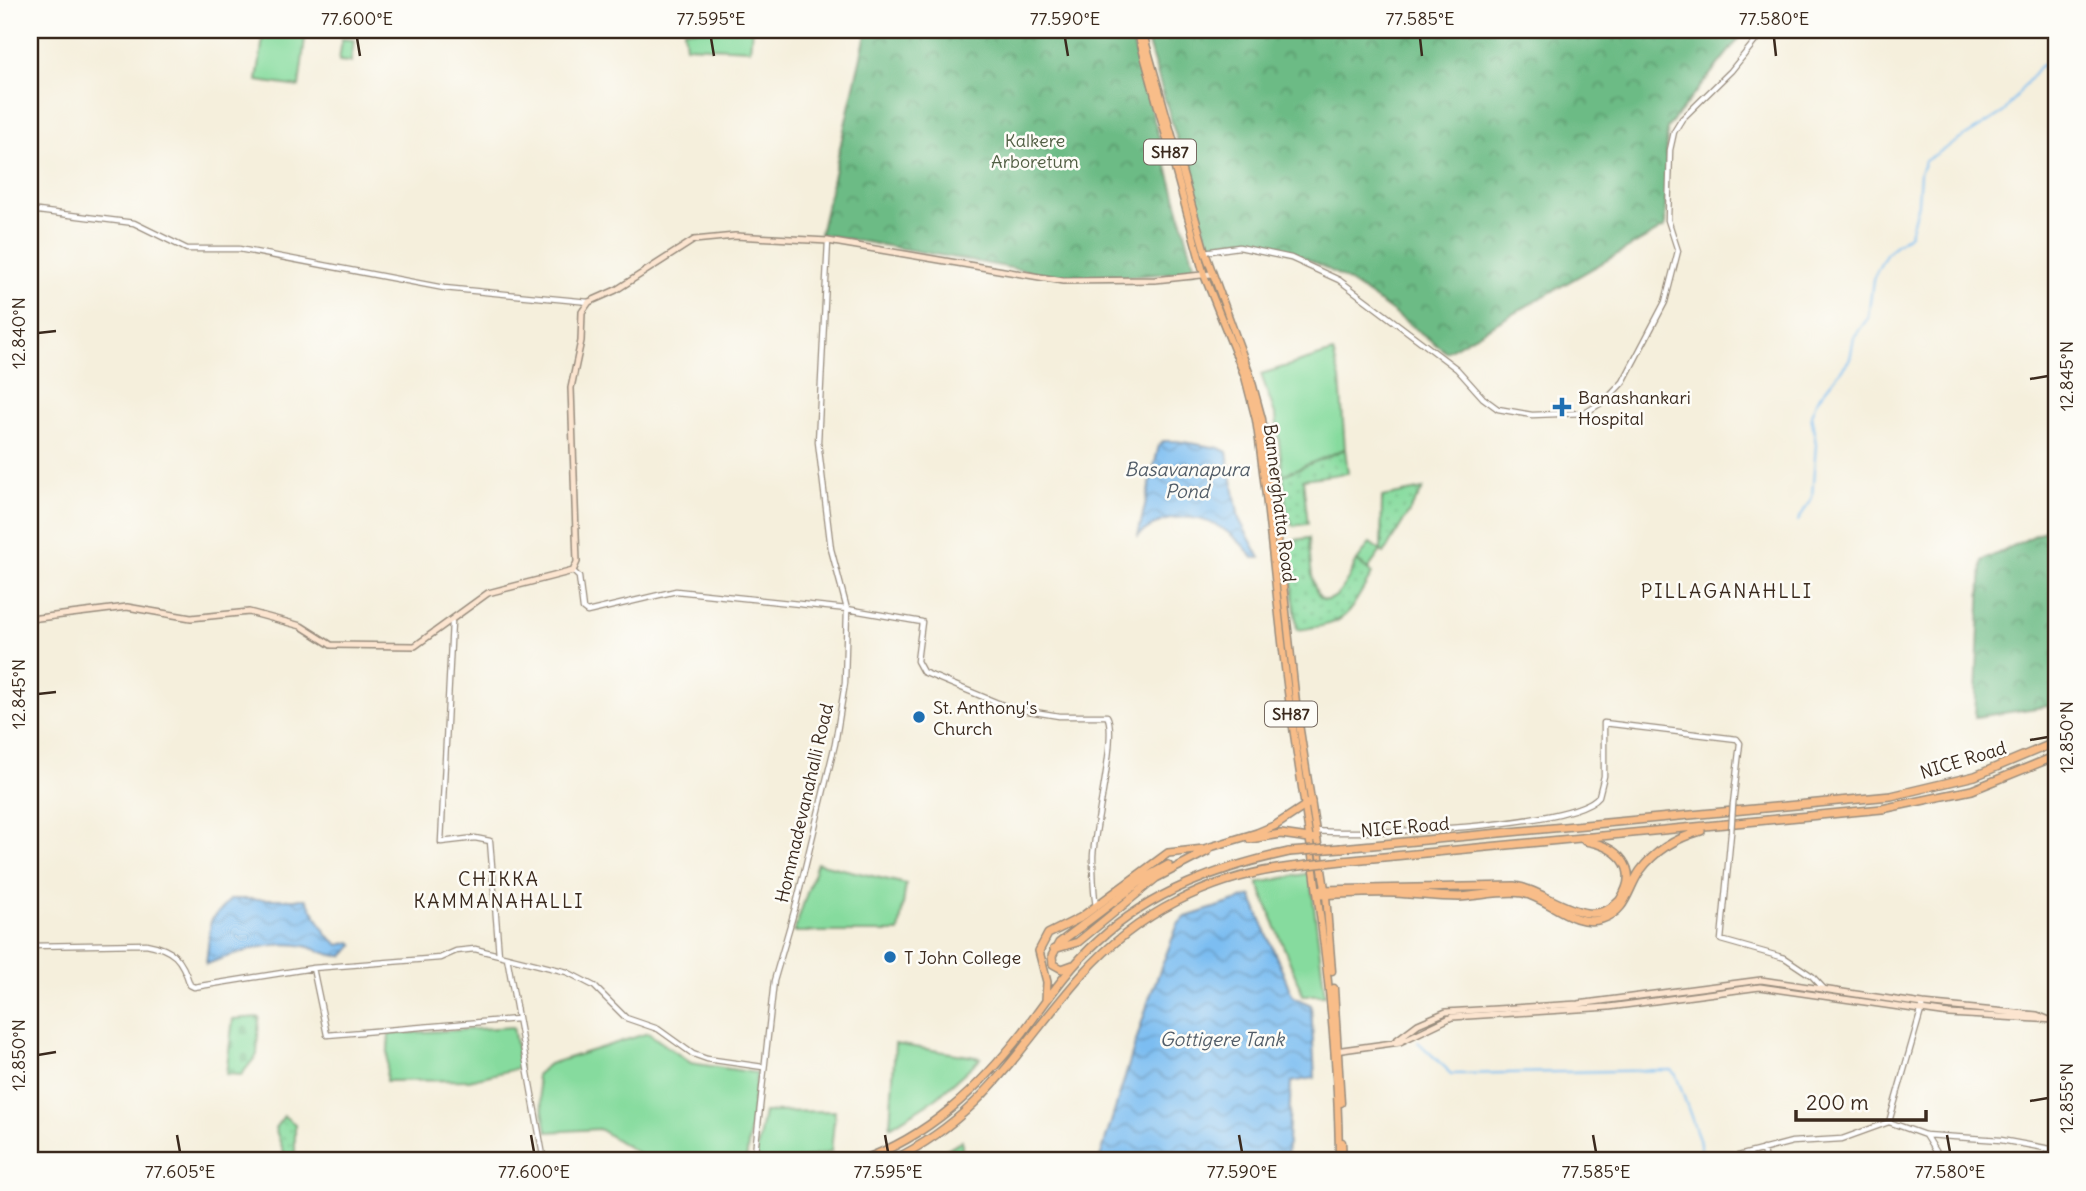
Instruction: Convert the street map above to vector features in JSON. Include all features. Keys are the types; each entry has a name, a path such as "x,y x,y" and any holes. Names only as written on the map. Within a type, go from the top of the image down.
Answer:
{"highway":[{"name":"NICE Road","path":"859,1161 910,1138 956,1106 996,1066 1074,964 1118,924 1162,896 1215,872 1289,852 1880,797 1975,776 2056,742"},
{"name":"NICE Road","path":"891,1161 944,1130 972,1108 1012,1066 1084,972 1123,936 1149,917 1204,889 1246,875 1291,867 1912,804 1972,790 2056,756"},
{"path":"1074,964 1062,969 1055,967 1051,961 1054,949 1079,942 1152,881 1195,856 1268,829 1308,803"},
{"path":"1322,893 1394,893 1442,897 1519,893 1539,899 1577,919 1597,920 1609,916 1624,905 1639,873 1661,850 1690,834 1719,825"},
{"path":"1046,1000 1047,982 1040,944 1048,934 1080,918 1168,853 1204,851 1282,834 1314,836"},
{"path":"1322,893 1514,886 1541,892 1582,914 1600,913 1616,904 1623,895 1628,880 1625,863 1606,845 1573,839"}],"main road":[{"name":"Bannerghatta Road","path":"1137,30 1201,253 1259,422 1322,893 1336,1051 1341,1161"},
{"name":"Bannerghatta Road","path":"1142,30 1201,253"},
{"path":"30,619 127,607 191,618 248,612 301,626 331,645 396,647 421,644 491,591 573,570 577,562 571,388 581,341 582,312 589,302 616,290 694,240 735,236 828,242 1063,281 1155,280 1208,274"},
{"path":"1336,1051 1394,1042 1432,1017 1472,1009 1578,1004 1761,980 1825,993 1922,1007 2037,1015 2053,1020"}],"street":[{"path":"1201,253 1238,247 1291,258 1339,280 1457,369 1483,398 1498,409 1520,414 1584,413 1606,400 1623,382 1665,302 1678,251 1668,220 1670,150 1674,132 1682,119 1731,71 1764,30"},
{"path":"30,210 134,223 187,249 236,248 444,288 589,302"},
{"name":"Hommadevanahalli Road","path":"754,1161 774,981 796,905 835,744 845,683 847,609 831,549 818,442 828,242"},
{"path":"573,570 579,577 583,609 587,612 676,591 847,609 922,622 918,668 1010,708 1049,715 1108,716 1111,722 1109,748 1093,855 1096,906"},
{"path":"452,622 441,842 475,838 490,841 499,955"},
{"path":"1314,836 1469,828 1581,807 1595,800 1604,776 1604,723 1737,738 1740,743 1721,940 1785,958 1812,976 1825,993"},
{"path":"30,946 146,944 161,947 183,963 190,985 194,987 313,968 440,958 456,951 475,949 571,974 594,986 622,1015 658,1029 693,1054 708,1059 763,1067"},
{"path":"508,957 517,1019 540,1124 544,1161"},
{"path":"313,968 327,1035 517,1019"},
{"path":"1889,1122 1922,1007"},
{"path":"1719,1161 1763,1149 1842,1139 1889,1122 1925,1135 2001,1140 2056,1150"},
{"path":"1925,1135 1941,1161"},
{"path":"1763,1149 1765,1161"}],"green space":[{"path":"264,30 306,30 299,87 257,81"},
{"path":"684,30 752,30 750,49 686,46"},
{"name":"Kalkere Arboretum","path":"867,30 1129,30 1196,271 1110,278 1045,274 820,234"},
{"path":"1144,30 1746,30 1667,128 1665,227 1446,352 1350,282 1297,254 1241,240 1209,245"},
{"path":"342,39 354,40 351,62 339,61"},
{"path":"1333,352 1340,379 1345,449 1283,475 1276,417 1261,374"},
{"path":"1345,449 1348,473 1303,479 1308,524 1293,526 1287,513 1283,475"},
{"path":"2056,471 2056,705 1975,717 1982,561 2046,530"},
{"path":"1423,489 1384,553 1381,551 1382,497"},
{"path":"1309,538 1313,580 1321,598 1328,600 1337,595 1357,561 1372,574 1344,616 1327,624 1297,630 1289,555 1294,540"},
{"path":"1370,543 1381,551 1368,569 1357,561"},
{"path":"817,863 906,884 899,932 794,932"},
{"path":"1310,873 1325,995 1303,995 1258,883"},
{"path":"259,1017 257,1055 241,1075 226,1074 233,1019"},
{"path":"513,1027 520,1068 469,1080 386,1081 389,1034"},
{"path":"648,1033 691,1063 757,1073 746,1161 645,1161 644,1157 599,1129 547,1132 536,1075 549,1064"},
{"path":"895,1044 981,1058 936,1098 890,1127"},
{"path":"835,1111 831,1152 793,1161 755,1161 764,1112"},
{"path":"284,1116 295,1124 295,1161 287,1161 275,1128"},
{"path":"962,1140 962,1161 927,1161"}],"water":[{"name":"Basavanapura Pond","path":"1163,441 1219,448 1227,452 1239,519 1260,558 1253,558 1230,534 1201,520 1169,519 1153,525 1138,536 1159,445"},
{"name":"Gottigere Tank","path":"1251,896 1293,997 1311,1005 1315,1078 1291,1082 1287,1161 1099,1161 1150,996 1178,924 1186,917"},
{"path":"231,899 306,899 327,935 339,945 351,942 354,945 343,956 305,946 280,944 242,952 206,964 211,920"}],"waterway":[{"path":"1798,521 1812,497 1816,444 1811,415 1817,400 1850,359 1854,337 1868,318 1873,279 1887,252 1910,234 1918,203 1920,173 1925,161 2004,112 2039,67 2056,58"},
{"path":"1418,1042 1452,1074 1671,1070 1676,1075 1699,1139 1702,1158"}],"place":[{"name":"Banashankari Hospital","path":"1562,407"},
{"name":"St. Anthony's Church","path":"919,717"},
{"name":"T John College","path":"890,957"}],"district":[{"name":"PILLAGANAHLLI","path":"1727,591"},
{"name":"CHIKKA KAMMANAHALLI","path":"499,890"}]}
